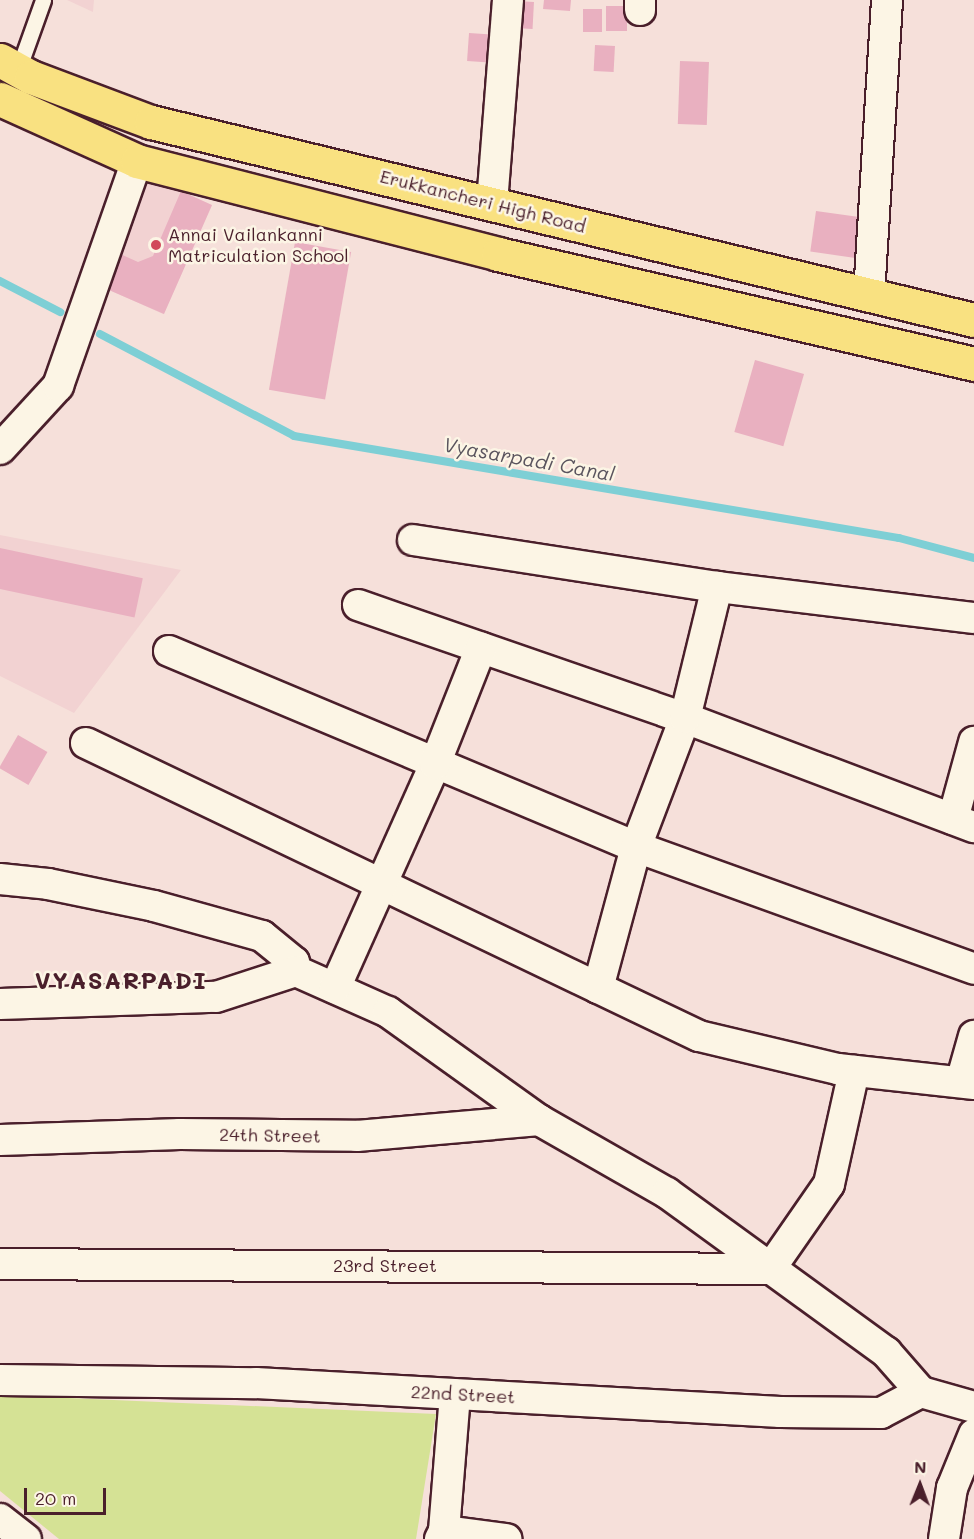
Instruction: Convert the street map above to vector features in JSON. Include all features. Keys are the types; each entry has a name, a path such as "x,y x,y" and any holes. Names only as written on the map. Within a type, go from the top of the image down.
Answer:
{"main road":[{"name":"Erukkancheri High Road","path":"9,65 151,122 974,320"},
{"path":"0,99 137,161 498,254 974,364"}],"street":[{"path":"492,203 508,0"},
{"path":"869,295 887,0"},
{"path":"0,449 58,386 137,161"},
{"path":"413,540 717,587 974,618"},
{"path":"598,988 636,847 685,718 717,587"},
{"path":"358,605 685,718 964,823 974,742"},
{"path":"335,988 435,764 481,648"},
{"path":"170,651 636,847 974,969"},
{"path":"86,743 699,1036 854,1071 968,1083 974,1036"},
{"path":"0,879 48,884 154,906 262,936 294,962 297,971"},
{"path":"0,1004 216,996 297,971 388,1012 538,1120 667,1193 886,1352 921,1392 974,1407"},
{"path":"770,1269 829,1184 854,1071"},
{"name":"24th Street","path":"0,1140 180,1134 357,1136 538,1120"},
{"name":"23rd Street","path":"0,1264 770,1269"},
{"name":"22nd Street","path":"0,1380 256,1383 780,1412 881,1413 921,1392"},
{"path":"455,1394 442,1535 506,1539"},
{"path":"944,1539 952,1488 968,1465 974,1434"},
{"path":"0,1519 26,1539"}],"lane":[{"path":"9,65 38,2"}],"shaded area":[{"path":"67,0 94,0 93,12"},
{"name":"Annai Vailankanni Matriculation School","path":"148,177 212,205 164,314 100,286"},
{"path":"0,535 181,570 74,713 0,676"}],"green space":[{"path":"0,1395 436,1414 416,1539 59,1539 0,1491"}],"building":[{"path":"544,0 571,0 570,11 543,9"},
{"path":"516,1 534,2 533,29 515,28"},
{"path":"606,6 627,6 627,31 606,31"},
{"path":"583,9 602,9 602,32 583,32"},
{"path":"469,33 499,35 497,63 467,61"},
{"path":"595,45 615,46 614,72 594,71"},
{"path":"680,61 709,62 707,125 678,124"},
{"name":"Annai Vailankanni Matriculation School","path":"181,191 212,205 164,314 102,287 118,253 138,262 153,256"},
{"path":"816,211 865,218 859,258 810,252"},
{"path":"295,242 351,252 325,400 269,390"},
{"path":"755,360 804,374 783,446 734,432"},
{"path":"0,548 143,578 134,617 0,589"},
{"path":"18,735 47,752 28,785 0,768"}],"waterway":[{"name":"Vyasarpadi Canal","path":"0,281 60,312"},
{"name":"Vyasarpadi Canal","path":"100,334 294,436 899,538 974,558"}],"place":[{"name":"Annai Vailankanni Matriculation School","path":"156,245"}],"district":[{"name":"VYASARPADI","path":"121,980"}]}
